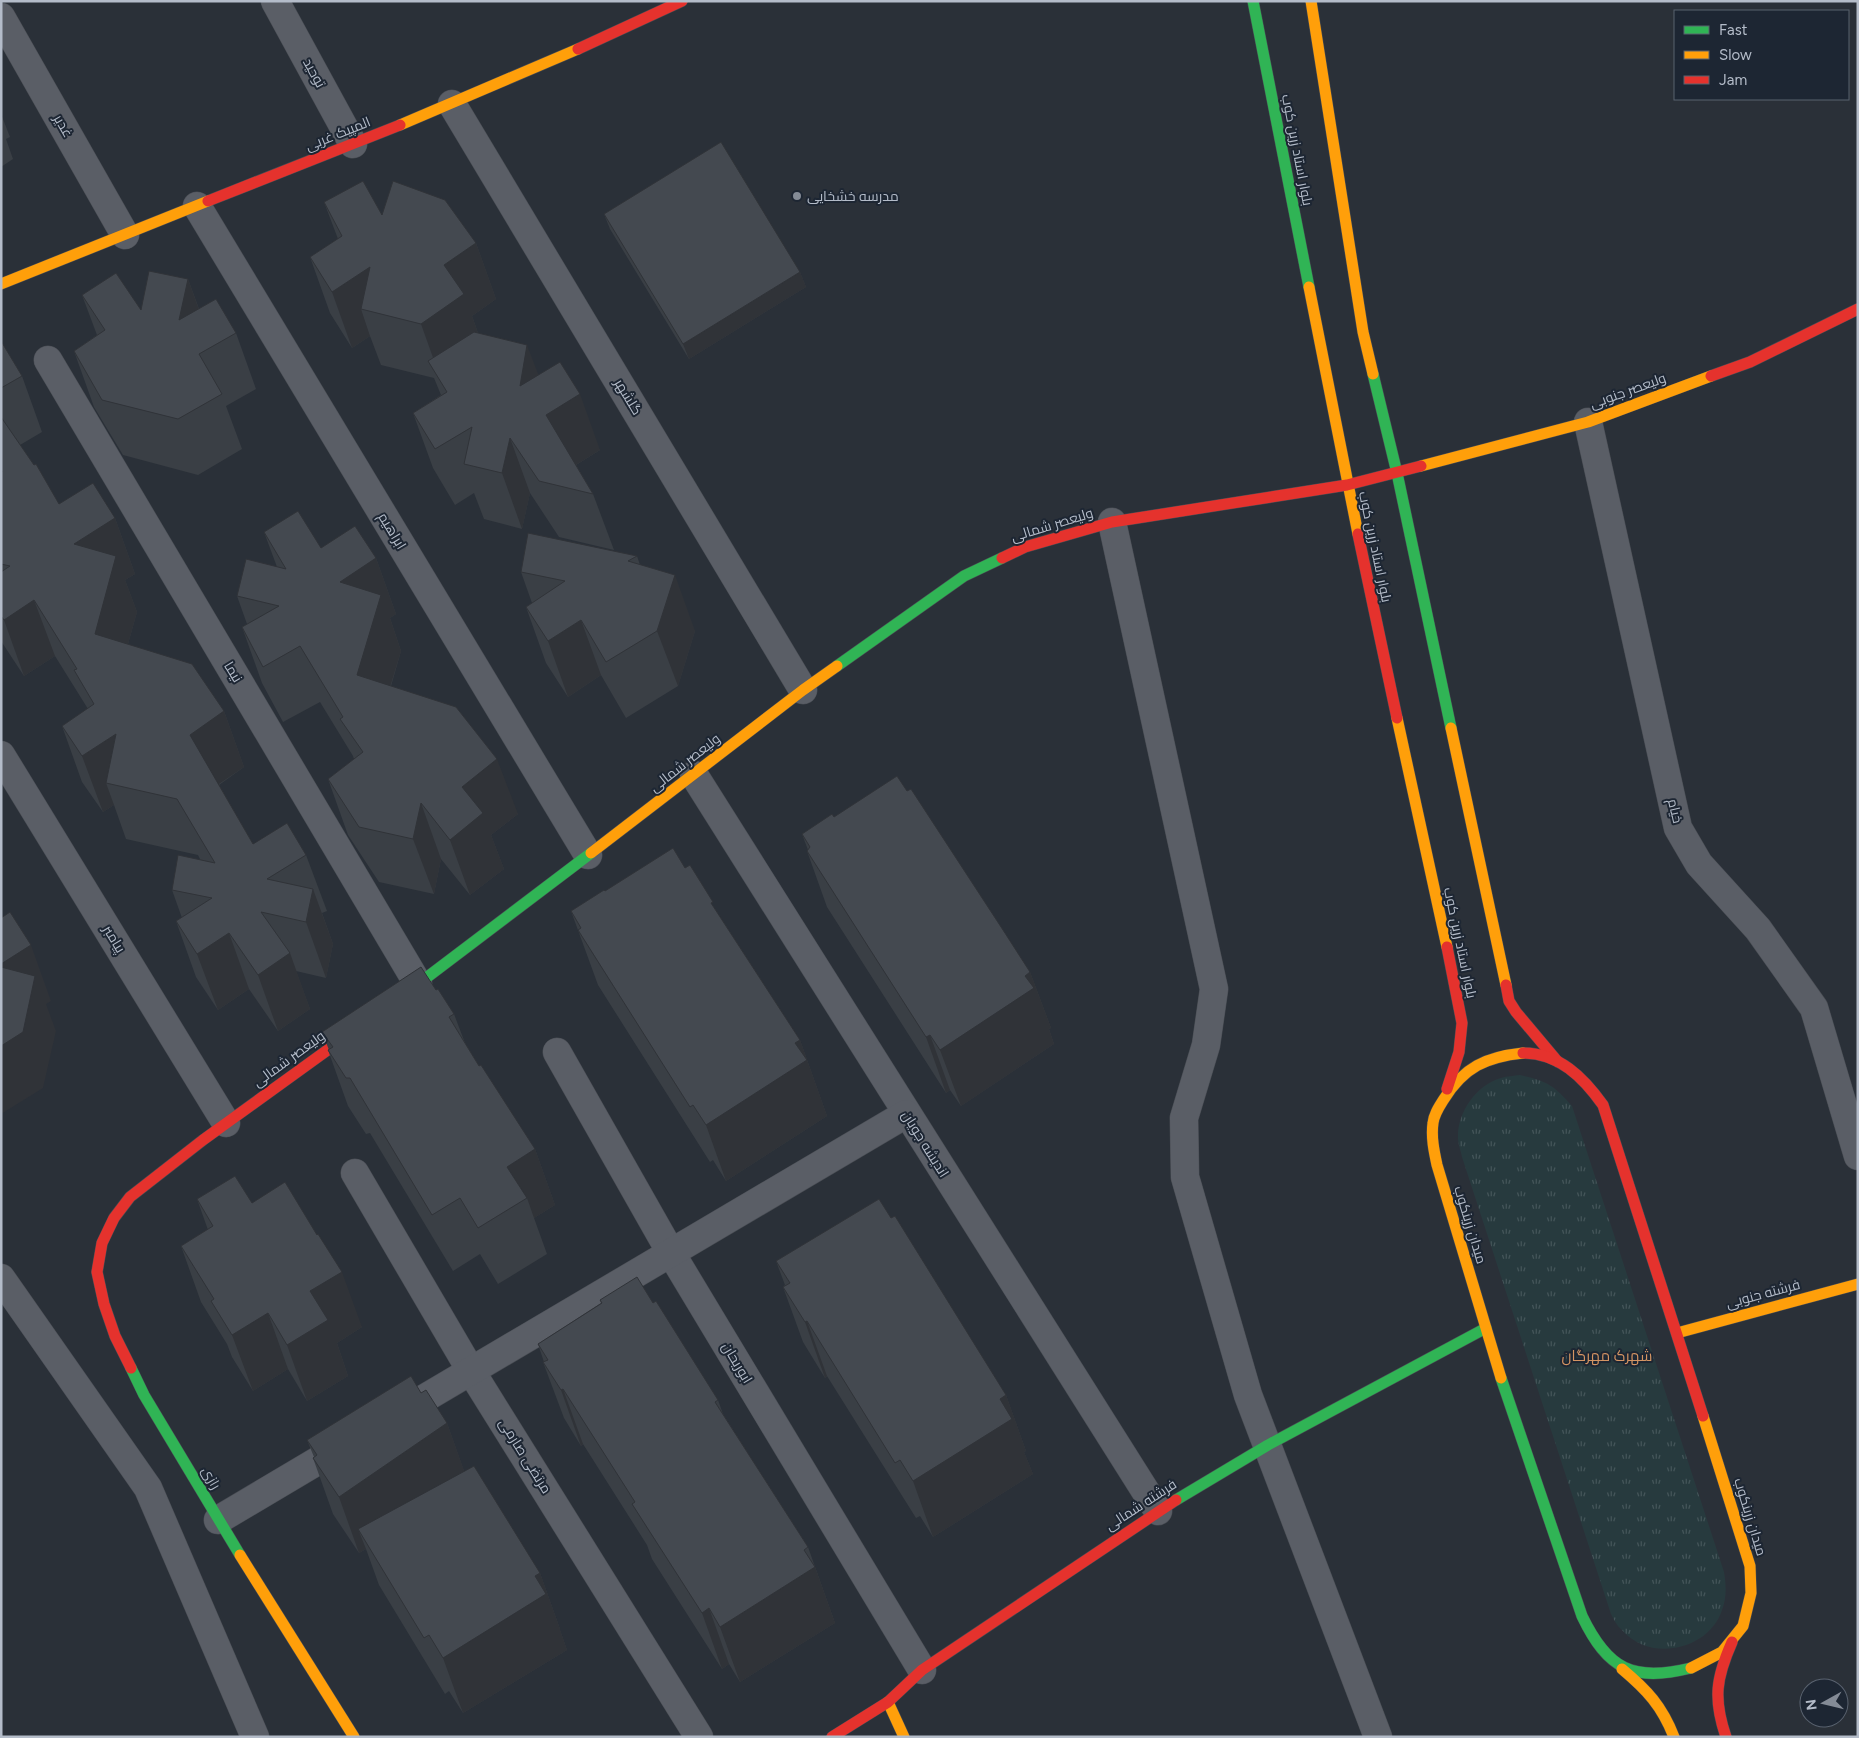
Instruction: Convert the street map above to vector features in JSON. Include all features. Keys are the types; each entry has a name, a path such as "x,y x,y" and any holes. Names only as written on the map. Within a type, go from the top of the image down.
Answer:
{"street":[{"name":"توحید","path":"275,1 353,144"},
{"name":"المپیک غربی","path":"1,284 452,104 568,54 682,1"},
{"name":"بلوار استاد زرین کوب","path":"1253,1 1347,485 1462,1023 1459,1052 1445,1096"},
{"path":"1311,1 1363,332 1397,473 1509,1001 1558,1062"},
{"name":"غدیر","path":"1,17 125,235"},
{"name":"گلشهر","path":"452,104 804,690"},
{"name":"ابراهیم","path":"197,206 588,855"},
{"name":"ولیعصر جنوبی","path":"1347,485 1588,422 1750,362 1858,309"},
{"name":"نیما","path":"48,360 418,984"},
{"name":"خیام","path":"1588,422 1678,828 1699,864 1758,929 1814,1008 1858,1156"},
{"name":"ولیعصر شمالی","path":"388,1006 804,690 964,576 1025,546 1112,522 1347,485"},
{"path":"1112,522 1214,989 1206,1045 1184,1118 1185,1177 1248,1394 1378,1737"},
{"name":"پیامبر","path":"1,755 226,1123"},
{"name":"اندیشه جویان","path":"694,775 1158,1511"},
{"name":"ولیعصر شمالی","path":"114,1218 130,1197 226,1123 365,1023"},
{"name":"ابوریحان","path":"557,1052 671,1253 922,1670"},
{"name":"میدان زرینکوب","path":"1523,1053 1542,1055 1558,1062 1581,1079 1603,1105 1750,1566 1751,1593 1743,1626 1722,1652 1693,1668 1667,1674 1635,1672 1613,1662 1593,1639 1582,1616 1486,1328 1437,1165 1432,1140 1435,1114 1445,1096 1461,1075 1481,1062 1505,1054 1523,1053"},
{"path":"218,1520 906,1114"},
{"name":"مرتضی صارمی","path":"355,1173 471,1371 699,1737"},
{"name":"رازی","path":"114,1218 102,1243 97,1272 104,1304 115,1336 144,1395 218,1520 354,1737"},
{"path":"1,1278 148,1488 255,1737"},
{"name":"فرشته جنوبی","path":"1677,1333 1858,1284"},
{"name":"فرشته شمالی","path":"832,1737 888,1702 922,1670 1158,1511 1268,1445 1486,1328"},
{"path":"1726,1737 1720,1722 1717,1700 1718,1675 1736,1634"},
{"path":"1613,1662 1651,1694 1667,1716 1674,1737"},
{"path":"888,1702 904,1737"}],"green space":[{"path":"1520,1075 1544,1082 1560,1093 1572,1106 1724,1572 1726,1586 1722,1610 1715,1624 1705,1635 1692,1643 1663,1649 1648,1646 1634,1640 1614,1621 1462,1157 1458,1140 1459,1129 1461,1119 1470,1101 1476,1093 1492,1082 1503,1077"}],"building":[{"path":"721,142 800,272 683,344 604,214"},
{"path":"363,181 382,215 393,181 445,200 476,243 444,265 464,294 421,324 361,309 370,267 332,292 310,257 342,236 324,202"},
{"path":"149,271 188,279 179,320 216,299 236,333 199,354 222,394 178,419 102,400 74,351 105,330 82,295 116,273 141,310"},
{"path":"474,332 527,345 520,386 560,362 580,394 546,415 593,494 539,481 510,438 502,473 464,464 472,427 435,449 413,413 447,392 428,361"},
{"path":"1,341 22,376 1,388"},
{"path":"1,417 34,465 36,464 59,504 93,483 115,518 74,544 116,556 95,634 192,664 224,711 190,735 253,844 287,823 306,855 267,879 313,889 306,922 261,912 290,953 258,975 229,933 197,954 176,921 212,898 172,890 178,855 215,863 177,799 106,783 116,734 82,756 62,726 94,704 74,670 77,669 34,600 4,620 1,616 1,572 10,566 1,564"},
{"path":"298,511 321,548 355,526 376,558 340,582 381,595 357,675 456,707 497,759 462,787 483,813 450,840 421,803 413,839 359,827 328,779 363,752 340,719 343,717 300,646 263,667 242,627 279,606 237,596 246,559 286,569 264,532"},
{"path":"528,533 637,556 628,561 675,575 657,631 606,662 581,620 548,641 526,607 565,581 521,572"},
{"path":"897,776 907,791 911,789 1003,930 1030,972 1025,976 1034,988 940,1050 930,1035 926,1037 807,851 810,847 802,834 832,814 834,817"},
{"path":"673,848 685,868 690,865 713,902 711,903 800,1040 795,1043 807,1060 706,1125 693,1105 690,1107 578,930 581,928 571,911"},
{"path":"10,912 31,945 1,964 1,918"},
{"path":"1,967 35,976 23,1032 1,1046"},
{"path":"421,967 454,1014 449,1017 479,1066 481,1065 535,1149 507,1167 527,1198 478,1228 460,1198 432,1215 350,1078 346,1078 328,1050 333,1047 322,1032"},
{"path":"235,1176 252,1203 285,1182 342,1272 310,1291 328,1320 287,1345 268,1313 232,1335 211,1301 214,1299 181,1246 213,1226 197,1199"},
{"path":"879,1199 891,1218 895,1216 1006,1395 1000,1399 1012,1419 913,1481 900,1460 895,1463 807,1321 805,1322 783,1287 790,1283 776,1261"},
{"path":"637,1277 653,1303 656,1301 718,1400 715,1402 808,1547 804,1550 815,1567 720,1627 709,1608 702,1613 632,1504 635,1502 563,1389 561,1390 543,1362 548,1360 538,1344 602,1303 600,1300"},
{"path":"411,1376 421,1393 426,1390 447,1423 339,1497 313,1458 317,1455 307,1440"},
{"path":"474,1466 540,1573 535,1576 546,1594 443,1658 429,1635 424,1638 358,1529"}],"traffic: fast":[{"path":"1253,1 1309,287"},
{"path":"1373,374 1397,473 1451,728"},
{"path":"837,666 964,576 1002,558"},
{"path":"397,1000 591,853"},
{"path":"1176,1500 1268,1445 1486,1328"},
{"path":"131,1368 144,1395 240,1555"},
{"path":"1501,1378 1582,1616 1592,1634 1602,1649 1624,1668 1638,1672 1653,1673 1691,1668"}],"traffic: slow":[{"path":"1311,1 1363,332 1373,374"},
{"path":"400,125 578,49"},
{"path":"1,284 208,201"},
{"path":"1309,287 1358,534"},
{"path":"1421,466 1588,422 1711,376"},
{"path":"591,853 837,666"},
{"path":"1397,718 1447,947"},
{"path":"1451,728 1506,985"},
{"path":"1501,1378 1437,1165 1432,1128 1434,1117 1440,1105 1452,1088 1468,1071 1498,1057 1523,1053"},
{"path":"1677,1333 1858,1284"},
{"path":"1691,1668 1722,1652 1743,1626 1751,1593 1750,1566 1703,1416"},
{"path":"240,1555 354,1737"},
{"path":"1622,1669 1653,1699 1674,1737"},
{"path":"888,1702 904,1737"}],"traffic: jam":[{"path":"578,49 682,1"},
{"path":"208,201 400,125"},
{"path":"1711,376 1750,362 1858,309"},
{"path":"1002,558 1025,547 1112,522 1347,485 1421,466"},
{"path":"1358,534 1397,718"},
{"path":"1447,947 1462,1023 1459,1052 1447,1089"},
{"path":"1506,985 1509,1001 1516,1012 1558,1062"},
{"path":"131,1368 115,1336 104,1304 97,1272 102,1243 114,1218 130,1197 203,1140 358,1028"},
{"path":"1523,1053 1548,1057 1569,1068 1587,1085 1603,1105 1703,1416"},
{"path":"832,1737 888,1702 922,1670 1176,1500"},
{"path":"1726,1737 1719,1711 1718,1689 1722,1667 1732,1642"}],"place":[{"name":"مدرسه خشخایی","path":"797,196"}],"district":[{"name":"شهرک مهرگان","path":"1607,1356"}]}
